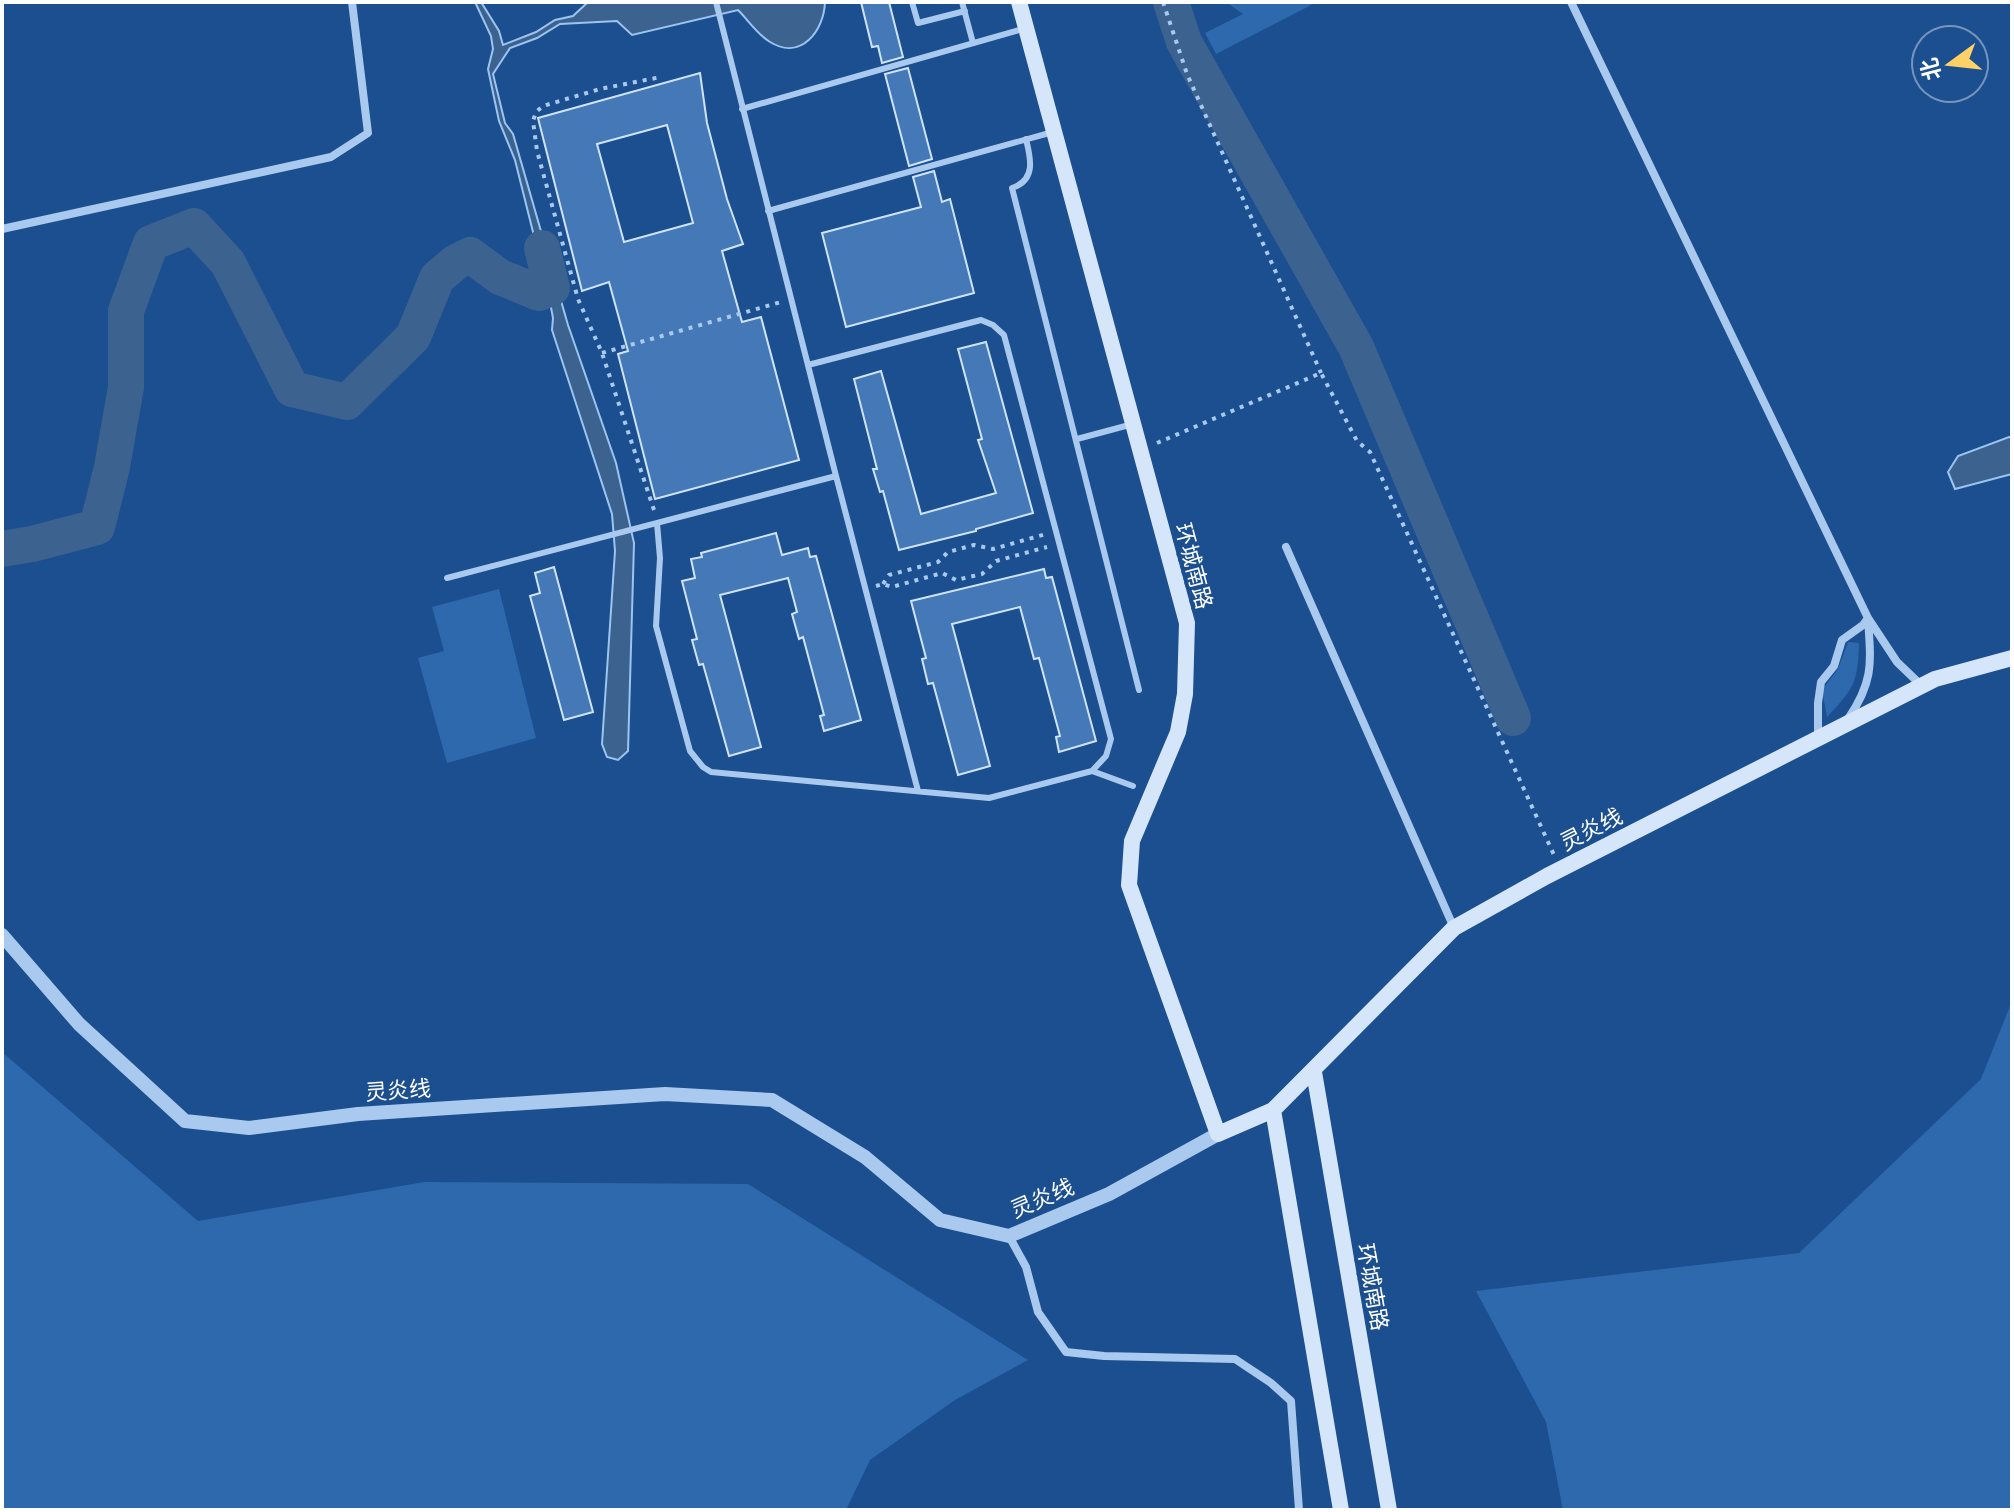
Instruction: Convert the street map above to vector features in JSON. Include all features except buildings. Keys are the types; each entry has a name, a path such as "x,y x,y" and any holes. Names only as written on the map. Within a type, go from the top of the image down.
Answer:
{"main road":[{"name":"环城南路","path":"1019,2 1187,623 1185,694 1178,732 1132,841 1129,885 1218,1134"},
{"name":"灵炎线","path":"1218,1134 1273,1110 1454,928 1561,869 1935,679 2012,658"},
{"name":"环城南路","path":"1314,1072 1389,1510"},
{"path":"1273,1110 1341,1510"}],"street":[{"path":"2,229 331,157 368,133 352,2"},
{"path":"1571,2 1868,618 1897,662 1922,686"},
{"path":"1286,547 1454,928"},
{"path":"1845,724 1863,697 1871,663 1868,618"},
{"path":"1818,737 1821,682 1834,666 1842,640 1868,618"},
{"name":"灵炎线","path":"2,935 79,1024 185,1121 249,1128 358,1114 665,1094 772,1100 865,1157 940,1220 1009,1236 1109,1194 1218,1134"},
{"path":"1009,1236 1026,1267 1038,1312 1066,1352 1104,1356 1235,1359 1291,1401 1299,1510"}],"lane":[{"path":"716,2 918,791"},
{"path":"912,2 918,23 965,11"},
{"path":"962,2 973,43"},
{"path":"742,109 1026,28"},
{"path":"768,211 1054,131"},
{"path":"1026,139 1031,156 1030,174 1021,185 1012,188 1139,690"},
{"path":"657,523 660,558 656,626 690,751 711,772 989,798 1092,771 1106,756 1111,739 1004,335 981,320 808,365"},
{"path":"1077,439 1133,424"},
{"path":"447,578 836,476"},
{"path":"1092,771 1133,786"}],"path":[{"path":"1163,2 1187,74 1321,373 1357,441 1370,452 1561,869"},
{"path":"657,523 602,353 578,299 537,151 533,121 536,112 543,106 600,89 661,77"},
{"path":"602,353 791,299"},
{"path":"1140,450 1321,373"},
{"path":"883,584 889,575 938,562 948,552 974,545 993,549 1056,531"},
{"path":"866,588 883,584 892,587 942,573 956,580 982,574 996,561 1060,544"},
{"path":"993,549 996,561"},
{"path":"938,562 942,573"}],"shaded area":[{"path":"475,2 481,2 499,31 503,45 536,32 555,20 573,16 588,2 825,2 824,13 815,32 809,40 792,48 781,47 765,39 738,10 632,35 617,21 560,24 537,38 510,48 493,74 505,123 513,134 568,325 616,463 634,543 628,751 618,760 607,757 602,744 615,551 612,514 552,330 553,318 537,248 515,160 499,121 488,69 493,49 491,36"},
{"path":"1226,2 1317,2 1216,54 1205,33 1243,14"},
{"path":"2012,438 2012,474 1955,489 1948,472 1958,456"},
{"path":"499,589 536,738 447,763 418,658 444,651 432,607"},
{"path":"1848,642 1859,643 1856,676 1849,692 1827,717 1822,690 1838,669"},
{"path":"2012,1001 2012,1510 1563,1510 1546,1422 1476,1291 1799,1253 1981,1079"},
{"path":"2,1052 198,1221 424,1182 748,1184 1028,1360 955,1400 870,1460 846,1510 2,1510"}],"waterway":[{"path":"1171,2 1184,42 1356,347 1513,718"},
{"path":"2,549 97,527 112,467 126,387 126,311 151,243 194,226 228,263 292,389 347,402 413,337 437,278 456,262 470,255 500,277 539,293 552,288 542,248"}]}
